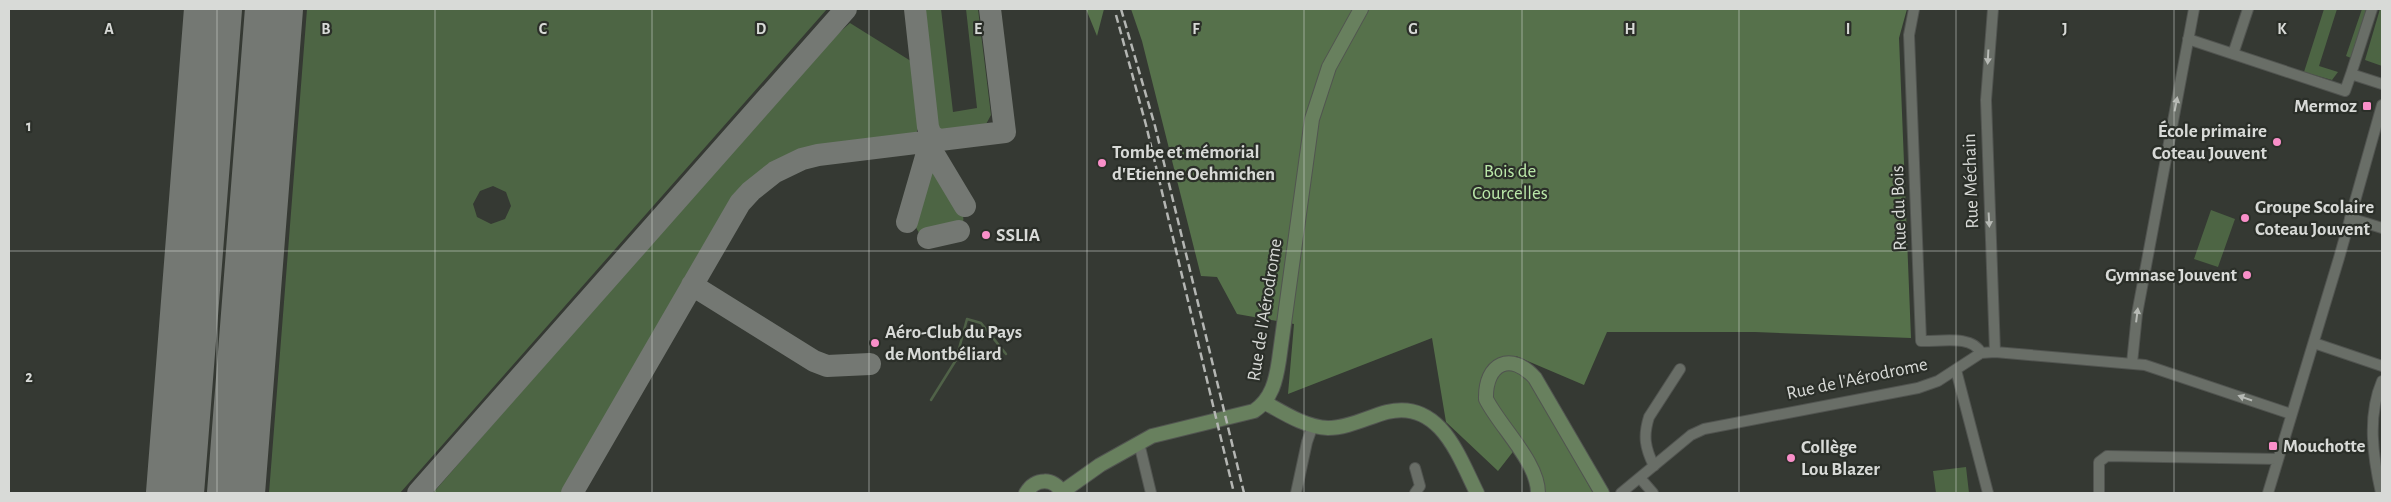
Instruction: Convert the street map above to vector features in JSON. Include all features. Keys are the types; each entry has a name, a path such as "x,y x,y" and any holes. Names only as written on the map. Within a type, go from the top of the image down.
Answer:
{"street":[{"name":"Rue de l'Aérodrome","path":"1062,493 1100,465 1139,443 1162,433 1254,411 1264,402 1273,387 1279,360 1312,119 1329,67 1361,9"},
{"name":"Rue du Bois","path":"1914,9 1909,35 1921,342 1968,342 1978,346 1981,353"},
{"name":"Rue Méchain","path":"1993,9 1986,100 1995,352"},
{"path":"2132,364 2137,314 2194,9"},
{"path":"2233,54 2248,9"},
{"path":"2188,39 2345,91 2372,9"},
{"path":"2351,74 2382,84"},
{"path":"2268,493 2314,343 2382,105"},
{"path":"2350,218 2382,228"},
{"path":"2314,343 2382,366"},
{"path":"1981,353 1995,352 2145,365 2291,414"},
{"name":"Rue de l'Aérodrome","path":"1621,493 1691,436 1704,429 1918,388 1938,381 1981,353"},
{"path":"1538,493 1538,482 1532,468 1486,399 1489,375 1496,367 1506,364 1518,365 1528,370 1543,388 1602,493"},
{"path":"1654,466 1646,450 1645,434 1649,416 1680,369"},
{"path":"1956,370 1988,493"},
{"path":"2381,493 2378,466 2378,411 2382,381"},
{"path":"1264,402 1303,422 1326,428 1337,427 1399,410 1424,416 1443,430 1452,442 1477,493"},
{"path":"1296,493 1307,442 1313,425"},
{"path":"1139,443 1151,493"},
{"path":"2099,493 2099,462 2107,456 2277,459"},
{"path":"1415,468 1420,486 1415,493"},
{"path":"1640,478 1653,493"},
{"path":"1026,493 1033,485 1043,481 1054,484 1062,493"}],"green space":[{"path":"227,9 241,9 202,493 189,493"},
{"path":"307,9 827,9 400,493 269,493","holes":["493,186 506,192 511,206 505,219 491,224 477,217 473,204 480,191"]},
{"path":"920,9 941,9 953,112 977,108 966,9 978,9 991,115 985,126 944,133 934,125"},
{"path":"1086,9 1104,9 1097,36"},
{"name":"Bois de Courcelles","path":"1131,9 1907,9 1899,38 1911,338 1755,332 1607,332 1584,385 1516,356 1593,493 1546,493 1519,444 1498,471 1446,422 1432,338 1288,394 1294,324 1237,314 1217,277 1201,276 1142,41"},
{"path":"2324,9 2337,9 2319,66 2338,72 2332,80 2304,72"},
{"path":"2362,9 2367,9 2351,58 2346,56"},
{"path":"2380,9 2382,9 2382,66 2365,60"},
{"path":"850,23 914,63 921,119 916,134 899,139 841,145 798,153 766,169 751,182 721,223 565,493 433,493 812,57"},
{"path":"934,160 955,193 963,212 963,221 961,227 927,236 919,233 914,224"},
{"path":"2211,210 2235,219 2218,267 2194,259"},
{"path":"1966,467 1969,493 1936,493 1933,471"}],"waterway":[{"path":"931,400 956,360 967,319 981,323 1006,354"}],"taxiway":[{"path":"418,493 846,9"},
{"path":"915,9 928,127 931,135 939,140"},
{"path":"572,493 740,203 751,191 775,172 802,159 818,155 1005,132 990,9"},
{"path":"907,222 929,141"},
{"path":"929,146 965,206"},
{"path":"928,238 959,231"},
{"path":"692,285 814,361 827,366 870,364"}],"runway":[{"path":"175,493 213,9"},
{"path":"236,493 274,9"}],"railway":[{"path":"1121,9 1155,126 1244,493"},
{"path":"1116,15 1146,125 1234,493"}],"place":[{"name":"Mermoz","path":"2367,106"},
{"name":"École primaire Coteau Jouvent","path":"2277,142"},
{"name":"Tombe et mémorial d'Etienne Oehmichen","path":"1102,163"},
{"name":"Groupe Scolaire Coteau Jouvent","path":"2245,218"},
{"name":"SSLIA","path":"986,235"},
{"name":"Gymnase Jouvent","path":"2247,275"},
{"name":"Aéro-Club du Pays de Montbéliard","path":"875,343"},
{"name":"Mouchotte","path":"2273,446"},
{"name":"Collège Lou Blazer","path":"1791,458"}]}
